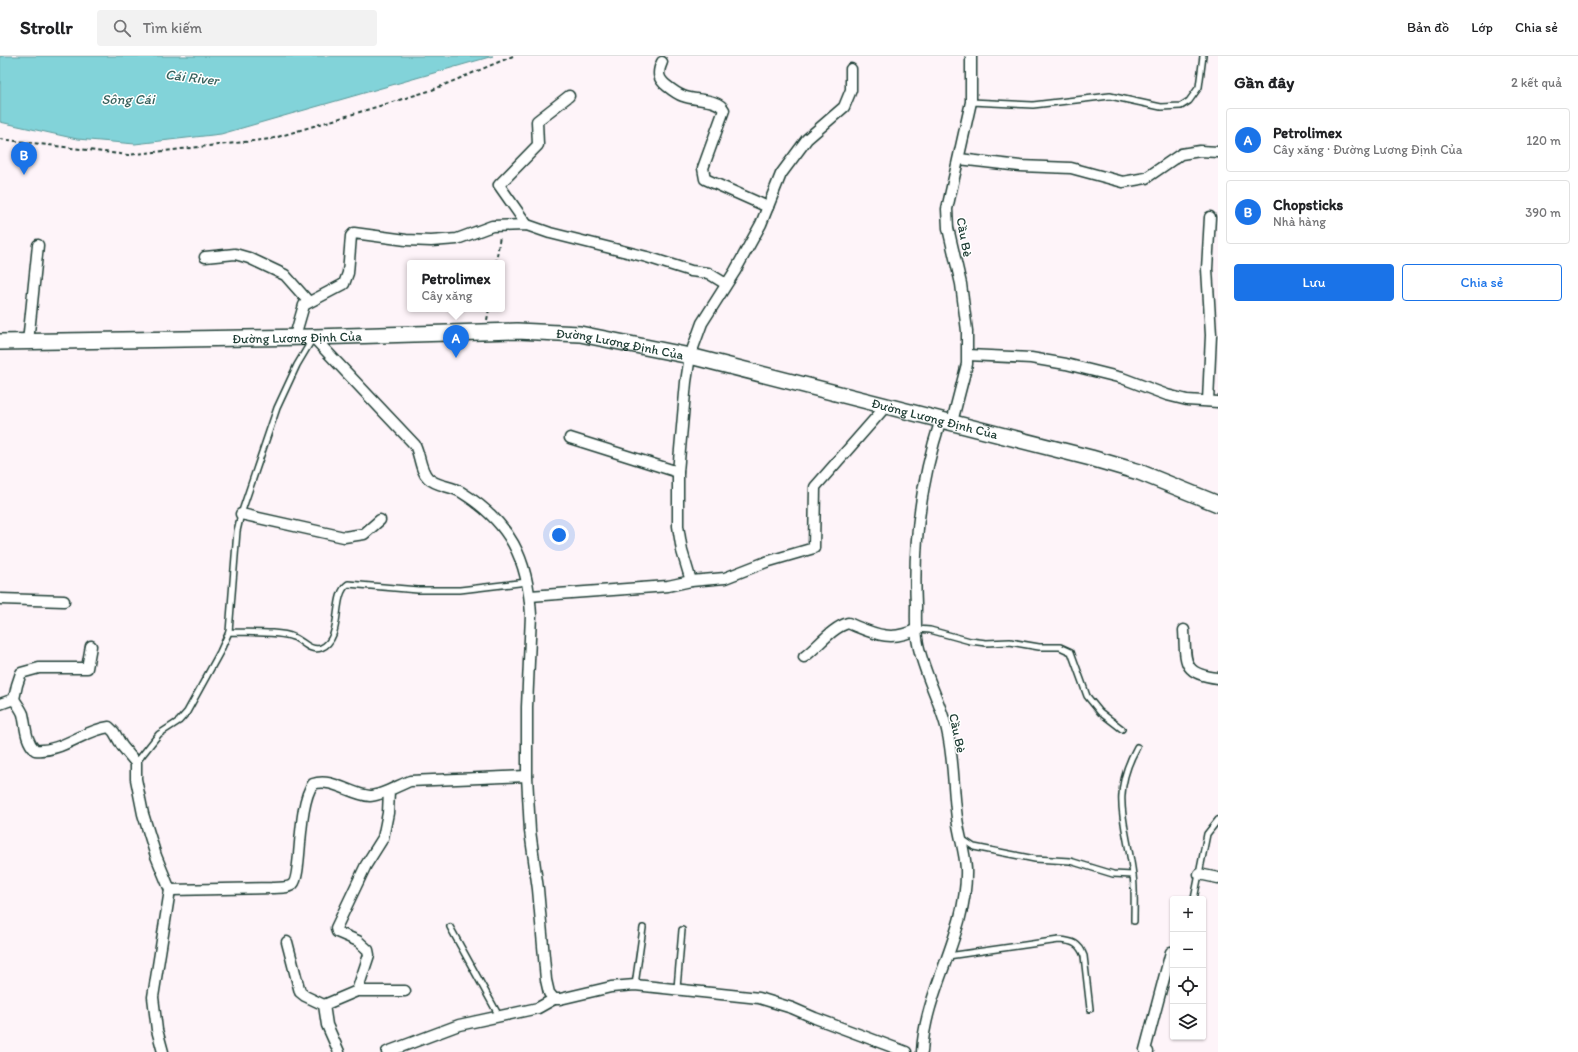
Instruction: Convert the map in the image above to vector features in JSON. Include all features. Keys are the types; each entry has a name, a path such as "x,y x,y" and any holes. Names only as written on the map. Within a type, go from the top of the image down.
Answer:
{"street":[{"name":"Cầu Bè","path":"922,1052 925,1020 959,917 966,884 965,857 960,837 947,729 921,658 917,629 915,589 920,502 928,458 947,420 967,364 968,355 967,331 961,284 948,228 947,210 971,102 971,56"},
{"path":"662,62 658,70 659,76 663,83 683,96 720,105 724,110 703,168 705,179 768,207"},
{"path":"691,581 682,551 678,526 678,472 686,382 690,356 702,323 751,242 768,207 775,188 793,157 807,139 844,107 851,90 851,69"},
{"path":"527,226 499,185 538,145 537,121 569,96"},
{"path":"959,159 1020,166 1071,168 1123,182 1146,178 1181,154 1200,151 1218,152"},
{"path":"968,355 1031,358 1066,364 1122,378 1167,395 1187,400 1213,401 1207,269 1210,217"},
{"path":"295,336 301,311 308,301 344,284 348,272 351,236 354,233 431,242 457,239 492,226 527,226 647,257 691,271 708,273 726,284"},
{"path":"28,342 38,245"},
{"path":"206,257 235,254 249,258 285,275 308,301"},
{"name":"Đường Lương Định Của","path":"0,342 295,336 313,337 517,331 580,334 690,356 947,420 1139,472 1218,504"},
{"path":"313,337 415,445 420,454 424,474 429,480 454,488 484,508 504,528 519,553 530,596 526,731 530,831 538,889 546,980 549,992 554,999"},
{"path":"530,596 668,586 691,581 725,578 766,562 814,548 816,487 887,405"},
{"path":"570,438 678,472"},
{"path":"241,514 344,537 364,534 380,520"},
{"path":"0,599 64,601"},
{"path":"804,657 836,629 848,623 878,636 889,637 906,634 917,629"},
{"path":"1184,630 1186,660 1194,673 1202,676 1218,678"},
{"path":"91,646 87,668 39,668 21,673 14,699 22,712 26,734 31,746 35,750 50,750 81,735 109,728 114,732 122,746 136,763 136,779 142,814 156,856 170,890 153,997 157,1030 163,1052"},
{"path":"0,704 14,699"},
{"path":"170,890 288,887 295,881 304,809 309,789 313,784 325,783 370,796 389,791 395,786 410,781 527,776"},
{"path":"357,991 369,955 368,950 358,941 337,932 336,928 366,865 383,838 389,808 389,791"},
{"path":"1199,874 1218,878"},
{"path":"287,942 300,992 304,996 324,1006"},
{"path":"1148,1052 1145,1050 1170,958"},
{"path":"387,1052 445,1030 538,1008 554,999 560,999 611,987 635,985 677,988 759,998 792,1008 906,1052"},
{"path":"324,1006 357,991 405,991"},
{"path":"324,1006 327,1025 339,1052"}],"lane":[{"path":"971,102 1033,105 1110,96 1161,107 1181,106 1189,101 1199,87 1203,56"},
{"path":"136,763 159,734 179,721 187,712 220,652 229,632 237,531 241,514 277,408 298,365 308,350 313,337"},
{"path":"229,632 293,636 313,649 321,648 327,643 336,626 340,595 342,588 348,584 418,590 460,590 527,582"},
{"path":"917,629 930,630 970,641 986,643 1010,642 1039,647 1060,647 1071,652 1087,696 1100,712 1122,729"},
{"path":"1134,921 1133,874 1122,816 1122,798 1123,782 1129,762 1137,747"},
{"path":"1195,896 1207,834 1218,820"},
{"path":"960,837 974,847 1023,857 1070,861 1102,872 1133,874"},
{"path":"450,927 499,1016"},
{"path":"635,985 643,928"},
{"path":"677,988 682,930"},
{"path":"947,956 1060,940 1076,943 1084,956 1090,1009"}],"path":[{"path":"0,139 128,155 271,139 432,90 513,56"},
{"path":"496,260 502,225"}],"water":[{"name":"Sông Cái","path":"0,56 493,56 221,134 135,144 77,139 0,122"}],"place":[{"name":"Chopsticks","path":"24,175"},
{"name":"Petrolimex","path":"456,358"}],"water label":[{"name":"Cái River","path":"192,77"}]}
